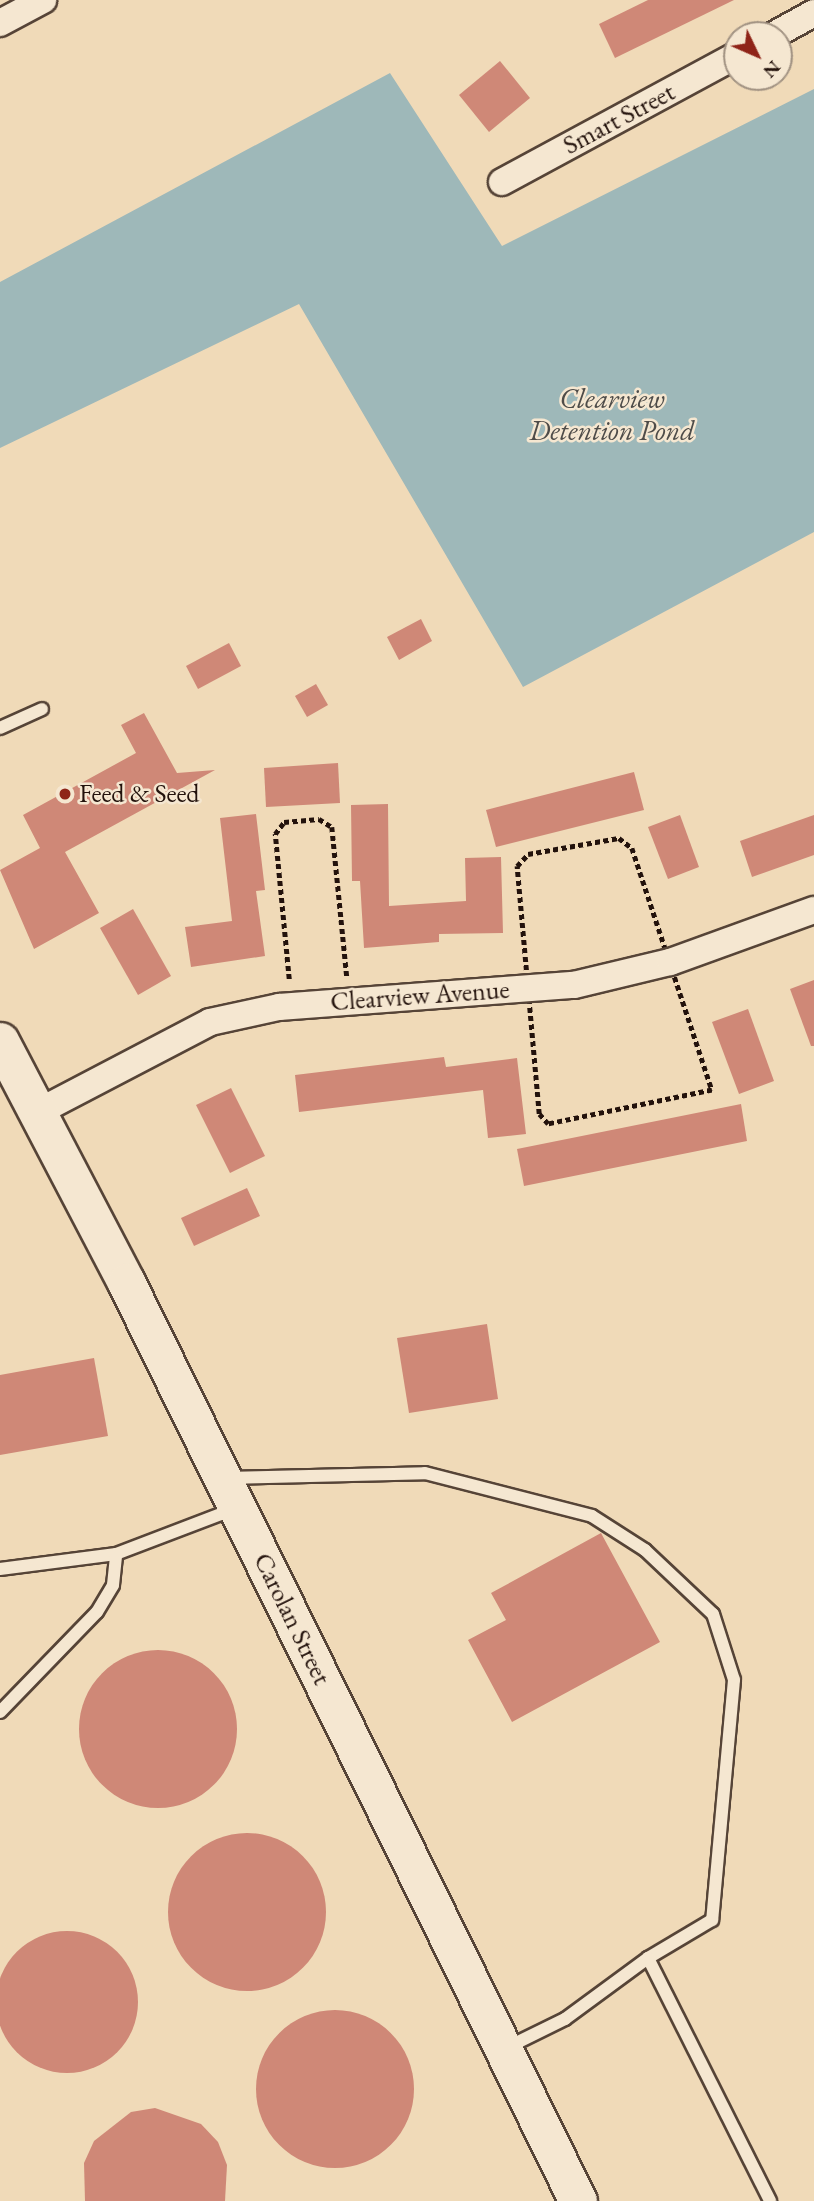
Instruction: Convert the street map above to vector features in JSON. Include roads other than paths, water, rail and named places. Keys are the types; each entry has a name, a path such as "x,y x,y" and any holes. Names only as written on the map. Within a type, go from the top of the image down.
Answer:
{"street":[{"path":"0,23 34,2"},
{"path":"793,25 814,13"},
{"name":"Smart Street","path":"502,182 723,63"},
{"name":"Clearview Avenue","path":"37,1112 209,1022 292,1006 574,985 670,962 814,911"},
{"name":"Carolan Street","path":"0,1041 230,1493 578,2201"}],"lane":[{"path":"0,728 42,709"},
{"path":"0,1569 116,1554 230,1493 425,1473 592,1516 645,1550 713,1614 734,1680 712,1920 648,1958 565,2019 503,2049"},
{"path":"0,1712 97,1612 113,1585 116,1554"},
{"path":"648,1958 770,2201"}],"water":[{"name":"Clearview Detention Pond","path":"390,73 502,246 814,89 814,532 523,687 299,304 0,448 0,282"}],"place":[{"name":"Feed & Seed","path":"65,794"}]}
